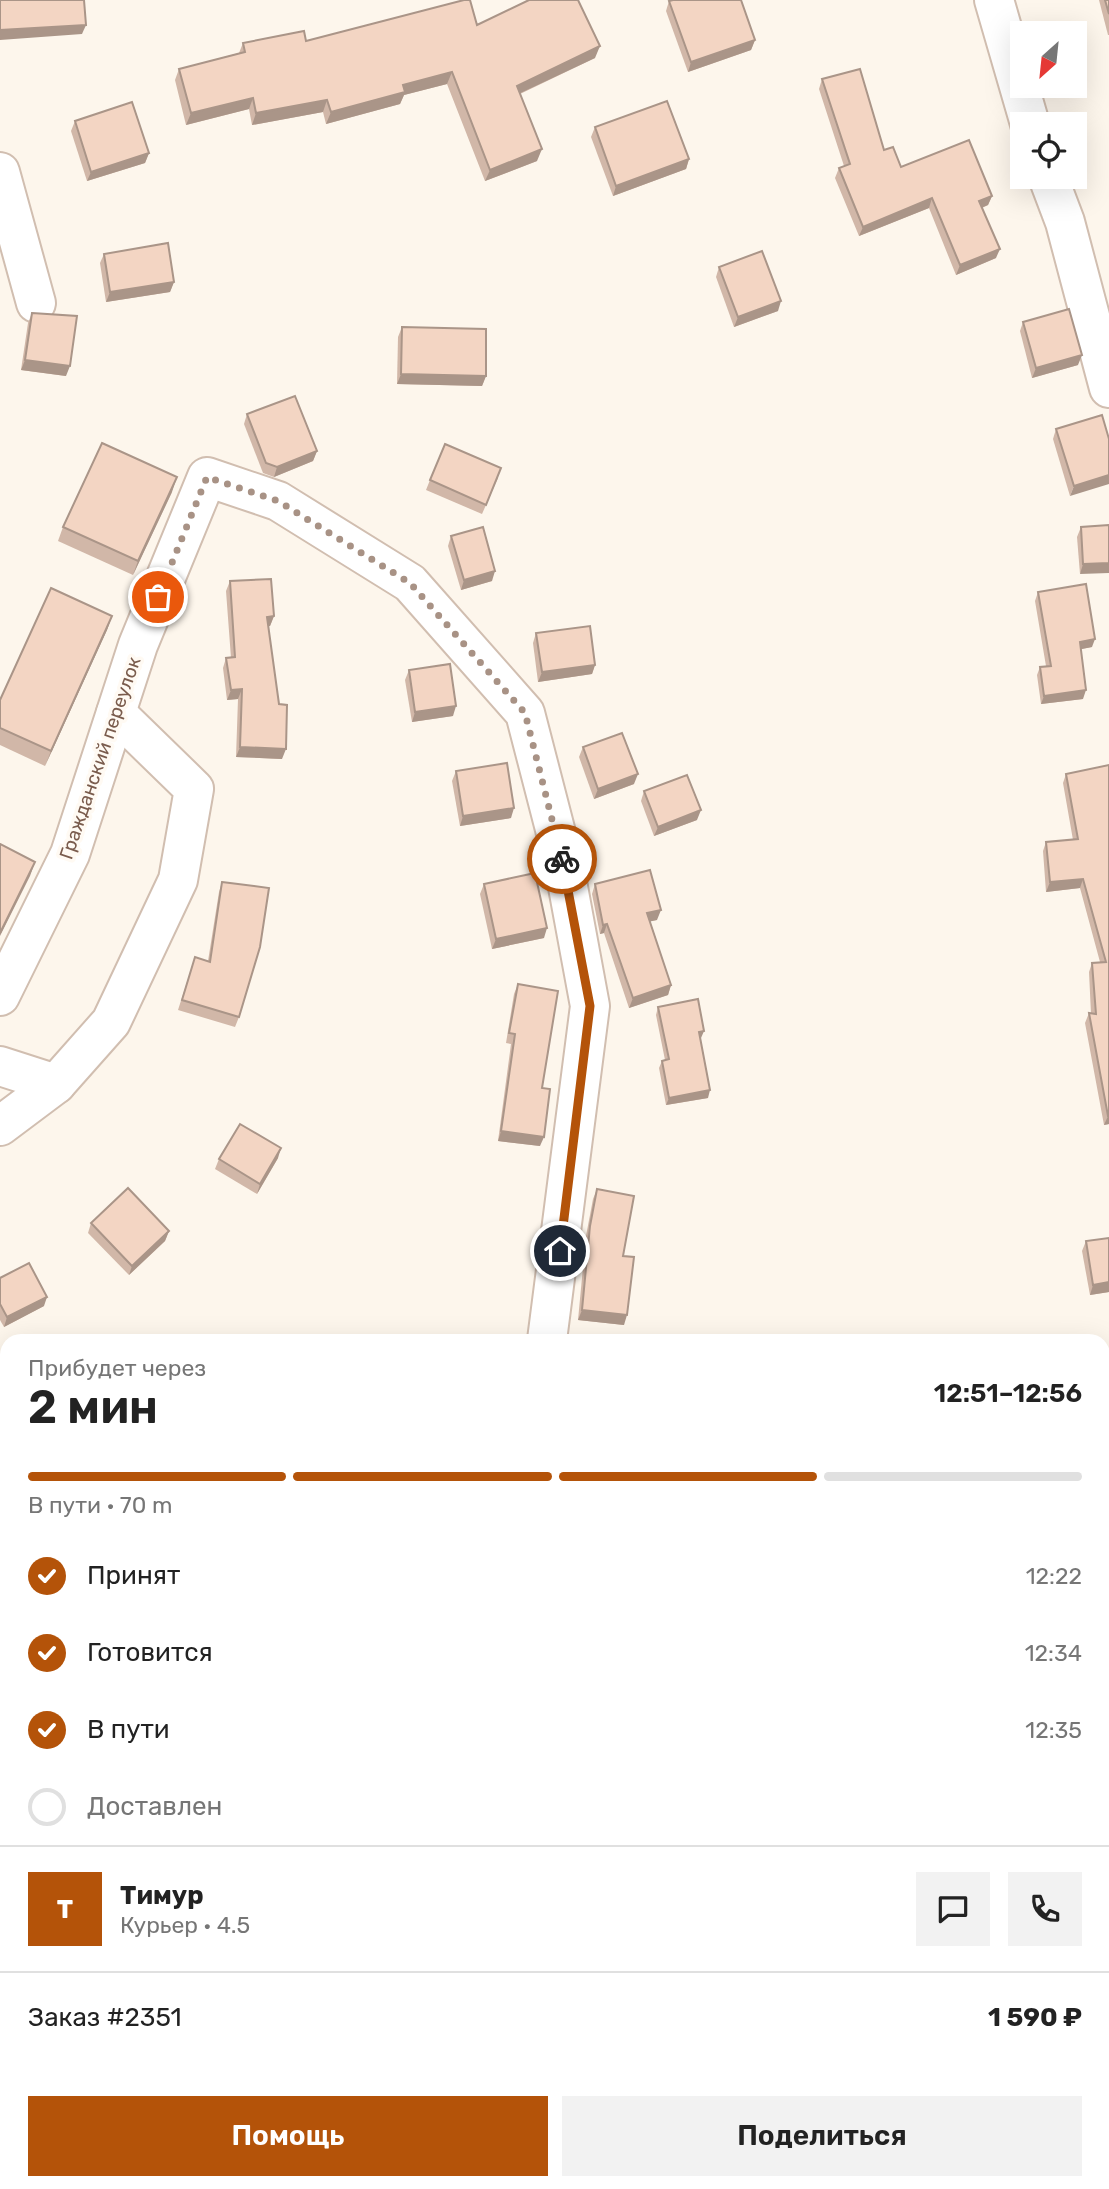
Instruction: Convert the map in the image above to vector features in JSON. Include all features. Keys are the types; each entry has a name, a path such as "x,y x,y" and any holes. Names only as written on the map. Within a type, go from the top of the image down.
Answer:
{"street":[{"path":"994,0 1027,112"},
{"path":"0,172 37,303"},
{"path":"1053,189 1065,222 1109,388"},
{"name":"Гражданский переулок","path":"0,996 70,854 138,645 207,477 278,501 410,583 525,713 563,860 590,1006 548,1334"},
{"path":"0,1126 56,1084 111,1022 178,880 194,789 116,713"},
{"path":"0,1066 56,1084"}],"building":[{"path":"0,0 84,0 86,25 0,30"},
{"path":"470,0 477,25 529,0 578,0 600,46 517,86 542,149 490,170 452,72 403,85 405,92 331,112 327,100 256,113 253,98 191,113 179,69 245,52 243,43 304,31 306,41"},
{"path":"741,0 755,40 691,62 669,1"},
{"path":"860,69 884,150 893,147 901,167 969,140 992,196 979,201 1000,249 960,265 932,198 863,227 839,168 850,164 822,79"},
{"path":"667,101 689,159 616,186 595,127"},
{"path":"132,102 149,153 91,172 75,121"},
{"path":"168,243 174,282 110,292 104,254"},
{"path":"762,251 781,301 738,317 719,267"},
{"path":"1069,309 1082,355 1036,368 1023,322"},
{"path":"32,313 77,316 70,366 25,360"},
{"path":"402,327 486,329 486,376 401,374"},
{"path":"295,396 317,451 277,467 266,463 247,414"},
{"path":"1102,415 1109,439 1109,475 1074,486 1056,429"},
{"path":"102,443 177,477 138,561 63,527"},
{"path":"445,444 501,468 486,505 430,480"},
{"path":"1109,525 1109,563 1083,564 1081,527"},
{"path":"483,527 495,571 464,580 451,536"},
{"path":"271,579 274,616 267,617 279,704 287,705 286,749 240,747 242,689 231,690 226,658 235,657 230,581"},
{"path":"1086,584 1095,639 1080,642 1086,690 1044,696 1040,667 1051,666 1038,592"},
{"path":"51,588 112,616 51,751 0,728 0,700"},
{"path":"590,626 595,665 542,672 536,633"},
{"path":"450,664 456,706 415,712 409,670"},
{"path":"622,733 638,774 598,789 583,747"},
{"path":"507,763 514,808 463,816 456,771"},
{"path":"1109,765 1108,1116 1089,1013 1096,1014 1092,963 1106,962 1083,879 1050,882 1046,842 1078,839 1066,774"},
{"path":"687,775 701,810 658,827 644,791"},
{"path":"0,844 35,862 0,933"},
{"path":"650,870 661,910 647,913 671,985 633,998 607,924 603,925 595,884"},
{"path":"535,873 547,928 496,939 484,884"},
{"path":"222,882 269,888 260,947 239,1017 182,1000 195,957 210,962"},
{"path":"518,984 558,991 542,1088 550,1089 544,1137 501,1131 515,1034 509,1033"},
{"path":"698,999 704,1031 699,1032 710,1090 669,1098 662,1061 669,1059 658,1007"},
{"path":"240,1124 281,1148 260,1184 219,1159"},
{"path":"128,1188 169,1231 132,1266 91,1223"},
{"path":"597,1189 634,1196 623,1256 634,1257 627,1315 582,1310 590,1226"},
{"path":"1109,1238 1109,1282 1093,1285 1086,1241"},
{"path":"29,1263 47,1297 7,1317 0,1304 0,1278"}],"way so far":[{"path":"158,597 207,477 278,501 410,583 525,713 562,859"}],"route":[{"path":"560,1251 590,1006 562,859"}]}
